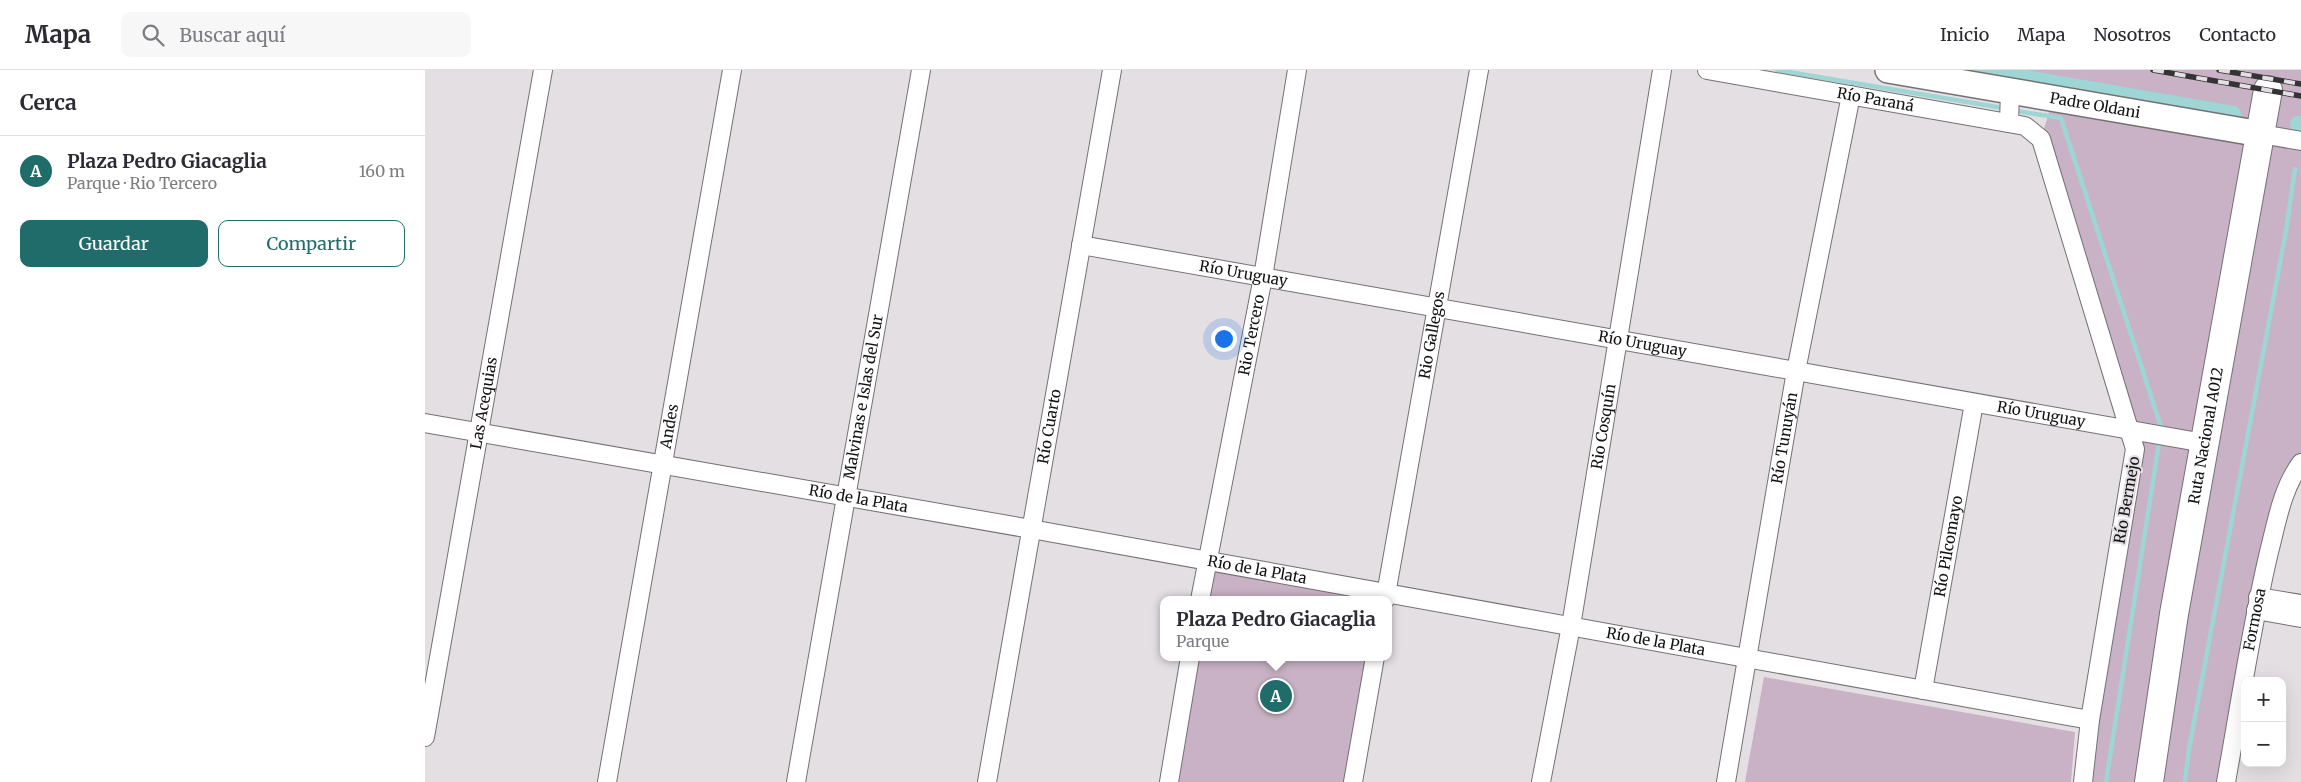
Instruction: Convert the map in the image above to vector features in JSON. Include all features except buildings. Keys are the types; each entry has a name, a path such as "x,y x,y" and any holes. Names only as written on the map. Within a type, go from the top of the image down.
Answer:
{"highway":[{"name":"Ruta Nacional A012","path":"2149,782 2157,720 2204,443 2269,82"}],"main road":[{"name":"Padre Oldani","path":"1888,70 2261,134"}],"street":[{"name":"Las Acequias","path":"425,737 543,70"},
{"name":"Andes","path":"607,782 732,70"},
{"name":"Malvinas e Islas del Sur","path":"796,782 921,70"},
{"name":"Río Cuarto","path":"987,782 1112,70"},
{"name":"Rio Tercero","path":"1201,596 1263,277 1297,70"},
{"name":"Rio Gallegos","path":"1386,596 1479,70"},
{"name":"Rio Cosquín","path":"1541,782 1571,626 1662,70"},
{"name":"Río Paraná","path":"1707,70 2025,126 2041,139"},
{"path":"2009,123 2010,91"},
{"name":"Río Tunuyán","path":"1726,782 1796,371 1851,95"},
{"name":"Padre Oldani","path":"2261,134 2301,141"},
{"name":"Río Bermejo","path":"2041,139 2131,430 2135,449 2090,720 2083,782"},
{"name":"Río Uruguay","path":"1081,245 2204,443"},
{"name":"Río Pilcomayo","path":"1923,690 1974,403"},
{"name":"Río de la Plata","path":"425,423 1031,529 1386,596"},
{"name":"Formosa","path":"2226,782 2257,603 2282,500 2293,474 2301,463"},
{"name":"Río de la Plata","path":"1392,597 1571,626 2090,720"},
{"path":"2257,603 2301,604"},
{"path":"2257,603 2301,618"},
{"path":"1169,782 1189,661"},
{"path":"1353,782 1374,661"}],"shaded area":[{"path":"1888,70 2301,70 2301,463 2293,474 2249,677 2241,677 2241,713 2226,782 2083,782 2135,449 2041,139 2053,99"},
{"path":"1217,567 1359,596 1207,596 1210,573"},
{"path":"1194,661 1369,661 1347,782 1173,782"},
{"path":"1764,677 2075,732 2071,782 1745,782"}],"waterway":[{"path":"1777,70 2003,108"},
{"path":"1980,70 2233,114"},
{"path":"2016,111 2061,118 2161,427"},
{"path":"2185,782 2189,749 2286,231 2295,169"},
{"path":"2106,782 2159,443"}],"railway":[{"path":"2153,70 2301,96"},
{"path":"2219,70 2301,84"}],"place":[{"name":"Plaza Pedro Giacaglia","path":"1276,696"}]}
